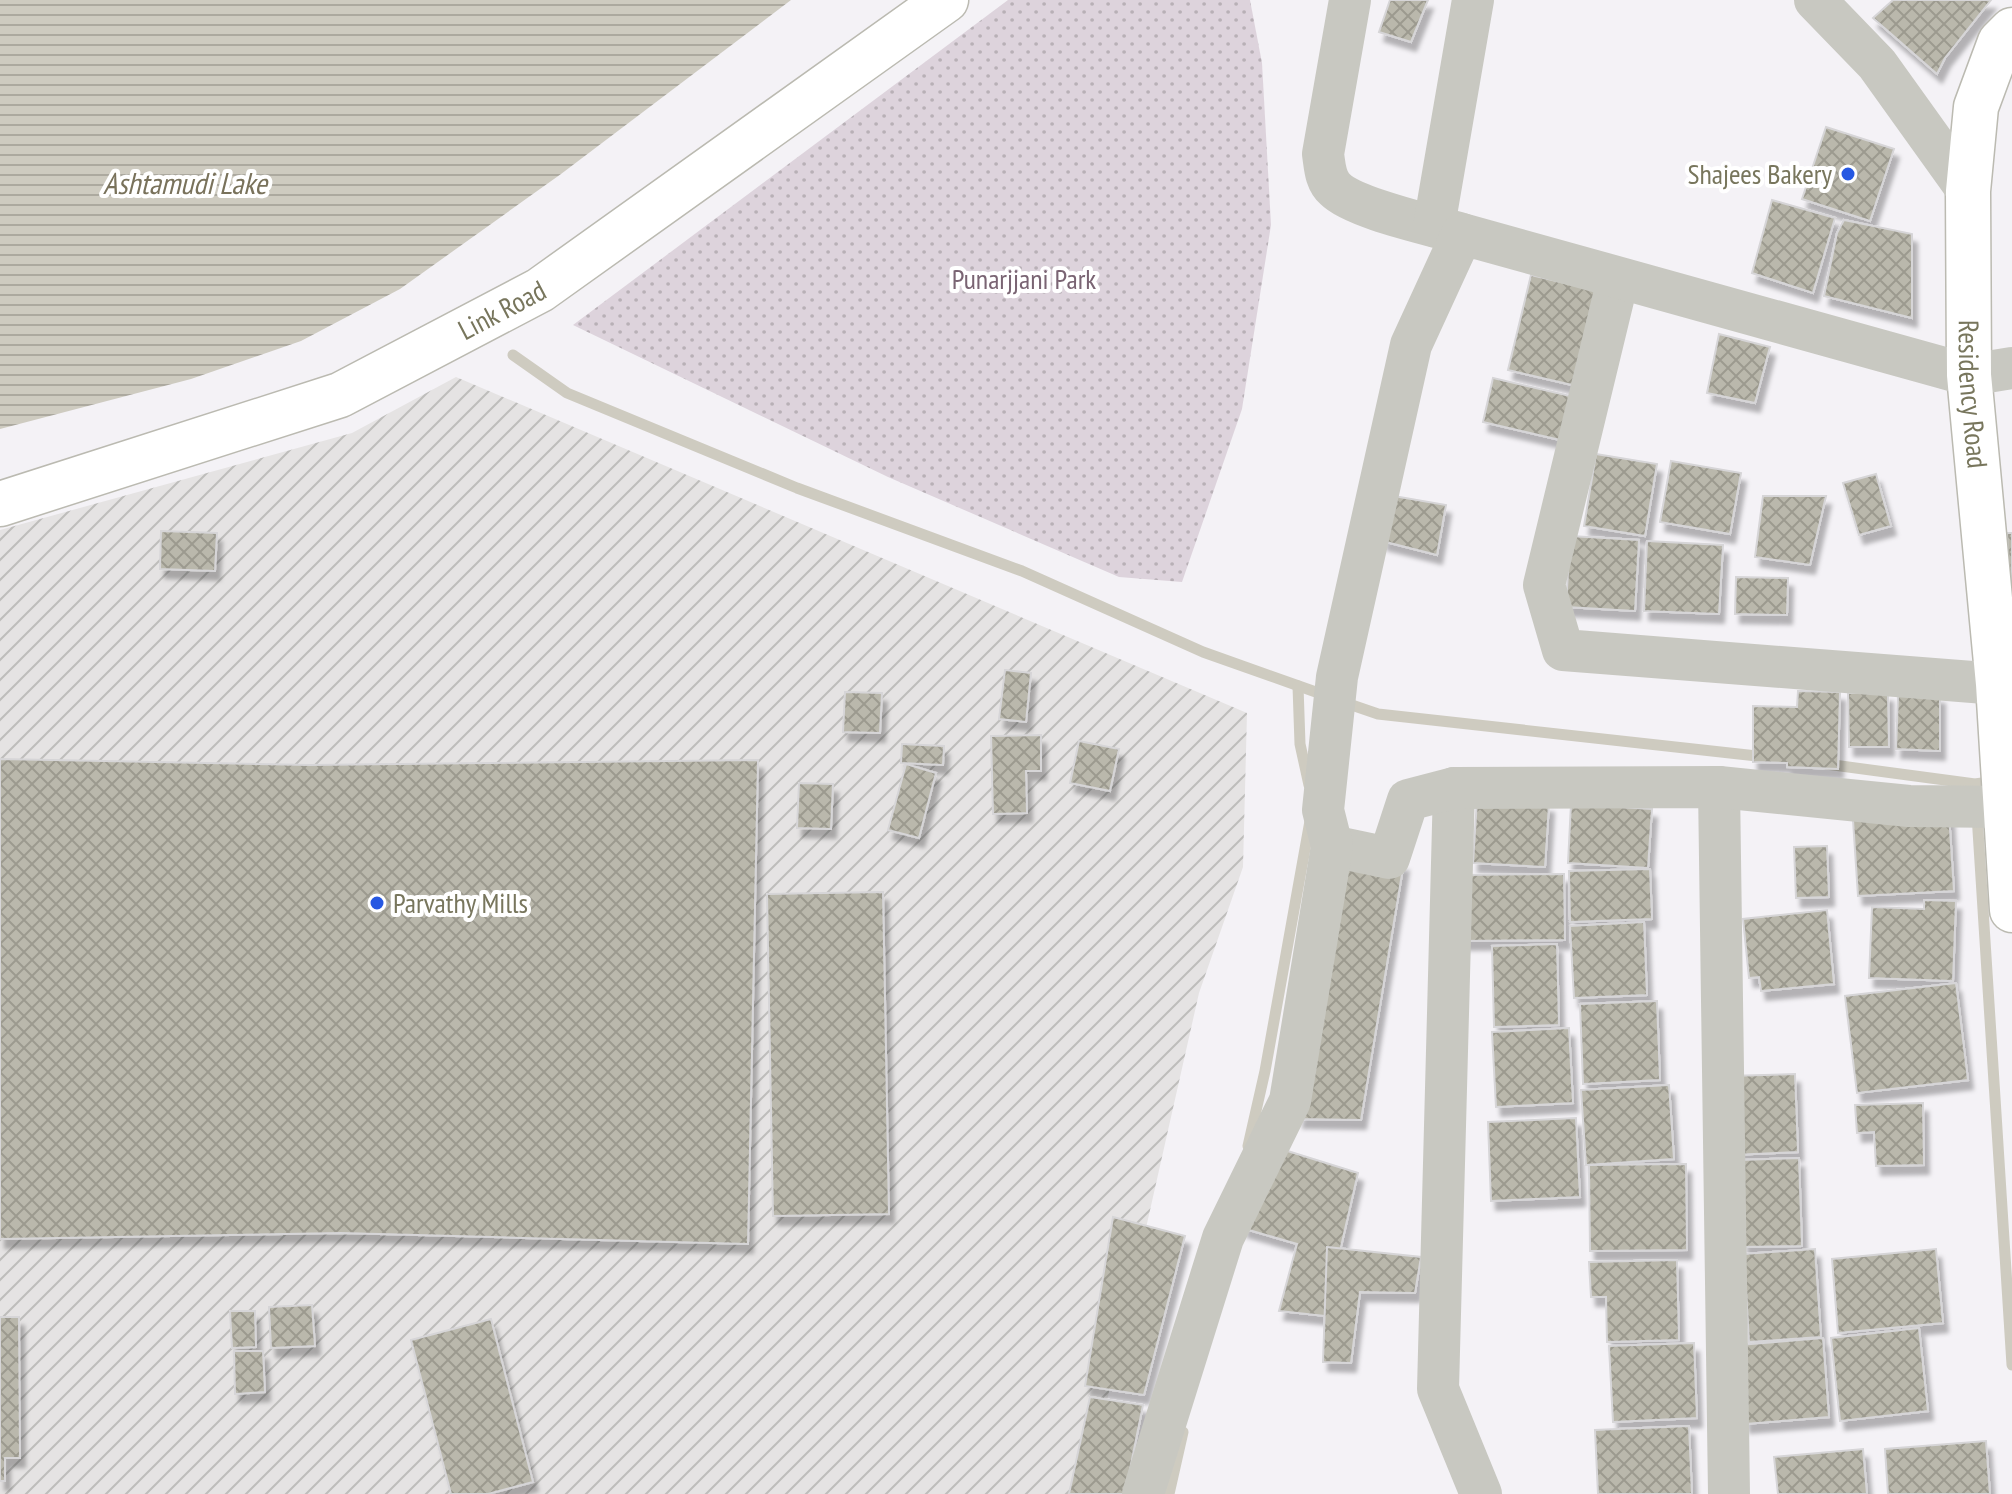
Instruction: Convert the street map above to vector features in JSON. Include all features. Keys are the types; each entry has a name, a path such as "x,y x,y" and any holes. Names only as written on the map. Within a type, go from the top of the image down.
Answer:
{"main road":[{"name":"Link Road","path":"0,504 340,395 540,290 946,0"},
{"name":"Residency Road","path":"2011,900 2006,774 1969,375 1968,191 1976,107 2000,42 2012,30"}],"street":[{"path":"1350,0 1323,154 1326,177 1336,191 1358,202 1448,230 1969,375 2012,368"},
{"path":"1143,1494 1223,1238 1290,1101 1332,846 1323,810 1335,696 1411,345 1448,230 1473,0"},
{"path":"1815,0 1877,64 1968,191"},
{"path":"1618,279 1544,585 1563,650 1998,684"},
{"path":"1332,846 1389,858 1408,800 1454,788 1719,787 1909,806 2006,774"},
{"path":"1719,787 1729,1494"},
{"path":"1454,788 1438,1389 1481,1494"}],"shaded area":[{"name":"Parvathy Mills","path":"456,377 1247,713 1243,867 1199,993 1086,1494 0,1494 0,530 352,433"}],"green space":[{"name":"Punarjjani Park","path":"1008,0 1250,0 1262,63 1271,225 1242,409 1182,582 1119,577 888,477 573,325"}],"water":[{"name":"Ashtamudi Lake","path":"0,0 791,0 561,174 400,289 301,341 191,379 0,429"}],"building":[{"path":"1390,0 1428,0 1411,42 1379,32"},
{"path":"1893,0 1991,0 1945,58 1937,74 1873,18"},
{"name":"Shajees Bakery","path":"1826,127 1894,149 1870,221 1802,199"},
{"path":"1772,200 1835,218 1813,293 1752,273"},
{"path":"1844,220 1912,234 1912,318 1824,296 1837,233"},
{"path":"1531,275 1607,293 1585,388 1508,370"},
{"path":"1719,334 1770,347 1755,403 1707,393"},
{"path":"1493,378 1570,396 1560,440 1483,422"},
{"path":"1596,454 1657,464 1645,536 1584,526"},
{"path":"1671,461 1741,473 1730,534 1660,522"},
{"path":"1876,474 1891,526 1859,535 1843,483"},
{"path":"1388,495 1446,505 1437,555 1382,541"},
{"path":"1763,496 1826,496 1810,565 1755,557"},
{"path":"161,531 217,533 215,571 160,569"},
{"path":"2007,533 2012,533 2012,589 2009,589"},
{"path":"1570,536 1639,540 1635,611 1566,607"},
{"path":"1647,541 1723,545 1719,614 1644,611"},
{"path":"1736,577 1788,578 1787,615 1735,614"},
{"path":"1005,670 1031,673 1026,722 999,719"},
{"path":"1798,691 1840,692 1838,769 1753,762 1753,706 1797,707"},
{"path":"845,692 882,693 880,733 843,732"},
{"path":"1848,693 1888,693 1889,747 1849,747"},
{"path":"1898,695 1940,695 1940,751 1896,749"},
{"path":"1041,735 1041,771 1026,771 1027,813 993,814 991,736"},
{"path":"1079,741 1119,749 1110,791 1070,783"},
{"path":"902,744 944,746 943,765 901,763"},
{"name":"Parvathy Mills","path":"0,759 310,765 758,760 748,1244 341,1233 0,1239"},
{"path":"906,764 936,773 919,838 888,830"},
{"path":"799,783 833,784 831,829 797,828"},
{"path":"1477,800 1549,804 1545,867 1473,863"},
{"path":"1571,804 1652,809 1648,868 1568,863"},
{"path":"1949,814 1954,891 1858,896 1853,820"},
{"path":"1827,846 1829,897 1796,898 1794,847"},
{"path":"1404,862 1361,1120 1298,1119 1343,868"},
{"path":"1650,869 1652,919 1570,922 1569,871"},
{"path":"1564,874 1565,940 1461,941 1460,875"},
{"path":"883,892 889,1214 773,1216 767,894"},
{"path":"1924,900 1956,901 1953,981 1869,978 1872,907 1924,909"},
{"path":"1827,910 1834,984 1761,991 1759,977 1749,978 1743,919"},
{"path":"1644,922 1647,995 1574,998 1570,926"},
{"path":"1557,944 1559,1025 1494,1027 1492,946"},
{"path":"1956,983 1968,1080 1857,1093 1845,996"},
{"path":"1657,1001 1660,1080 1583,1084 1580,1004"},
{"path":"1569,1028 1573,1103 1496,1107 1492,1032"},
{"path":"1795,1074 1798,1152 1732,1155 1729,1076"},
{"path":"1669,1085 1674,1159 1586,1165 1581,1090"},
{"path":"1923,1103 1924,1165 1876,1166 1874,1132 1857,1133 1855,1105"},
{"path":"1576,1118 1580,1197 1491,1201 1488,1122"},
{"path":"1262,1143 1358,1173 1325,1316 1279,1311 1297,1244 1242,1228"},
{"path":"1799,1158 1802,1246 1743,1247 1741,1160"},
{"path":"1686,1164 1687,1250 1590,1251 1589,1165"},
{"path":"1113,1217 1185,1236 1144,1395 1085,1386"},
{"path":"1327,1247 1421,1257 1415,1293 1360,1292 1351,1363 1323,1362"},
{"path":"1815,1249 1821,1337 1749,1342 1744,1254"},
{"path":"1936,1249 1943,1323 1838,1333 1832,1259"},
{"path":"1677,1260 1679,1340 1607,1342 1606,1297 1591,1297 1589,1262"},
{"path":"312,1305 315,1346 271,1348 269,1307"},
{"path":"230,1311 255,1311 256,1347 232,1348"},
{"path":"0,1317 19,1317 20,1458 5,1458 5,1481 0,1481"},
{"path":"491,1319 533,1482 488,1494 451,1494 411,1340"},
{"path":"1919,1328 1928,1411 1840,1421 1831,1338"},
{"path":"1823,1338 1829,1417 1745,1424 1739,1345"},
{"path":"1694,1343 1697,1418 1613,1422 1609,1346"},
{"path":"234,1351 263,1351 265,1392 235,1394"},
{"path":"1090,1397 1143,1405 1125,1494 1069,1494"},
{"path":"1689,1426 1692,1494 1598,1494 1595,1430"},
{"path":"1986,1441 1990,1494 1888,1494 1885,1449"},
{"path":"1863,1449 1867,1494 1778,1494 1774,1457"}],"waterway":[{"path":"513,355 567,393 797,488 1022,571 1203,652 1327,696"},
{"path":"1298,686 1300,744 1309,785"},
{"path":"1343,702 1378,714 1766,757"},
{"path":"1826,764 1975,784 1996,781"},
{"path":"1977,815 2012,1365"},
{"path":"1248,1146 1265,1071 1310,821"},
{"path":"1169,1494 1183,1432"}],"place":[{"name":"Shajees Bakery","path":"1848,174"},
{"name":"Parvathy Mills","path":"377,903"}]}
